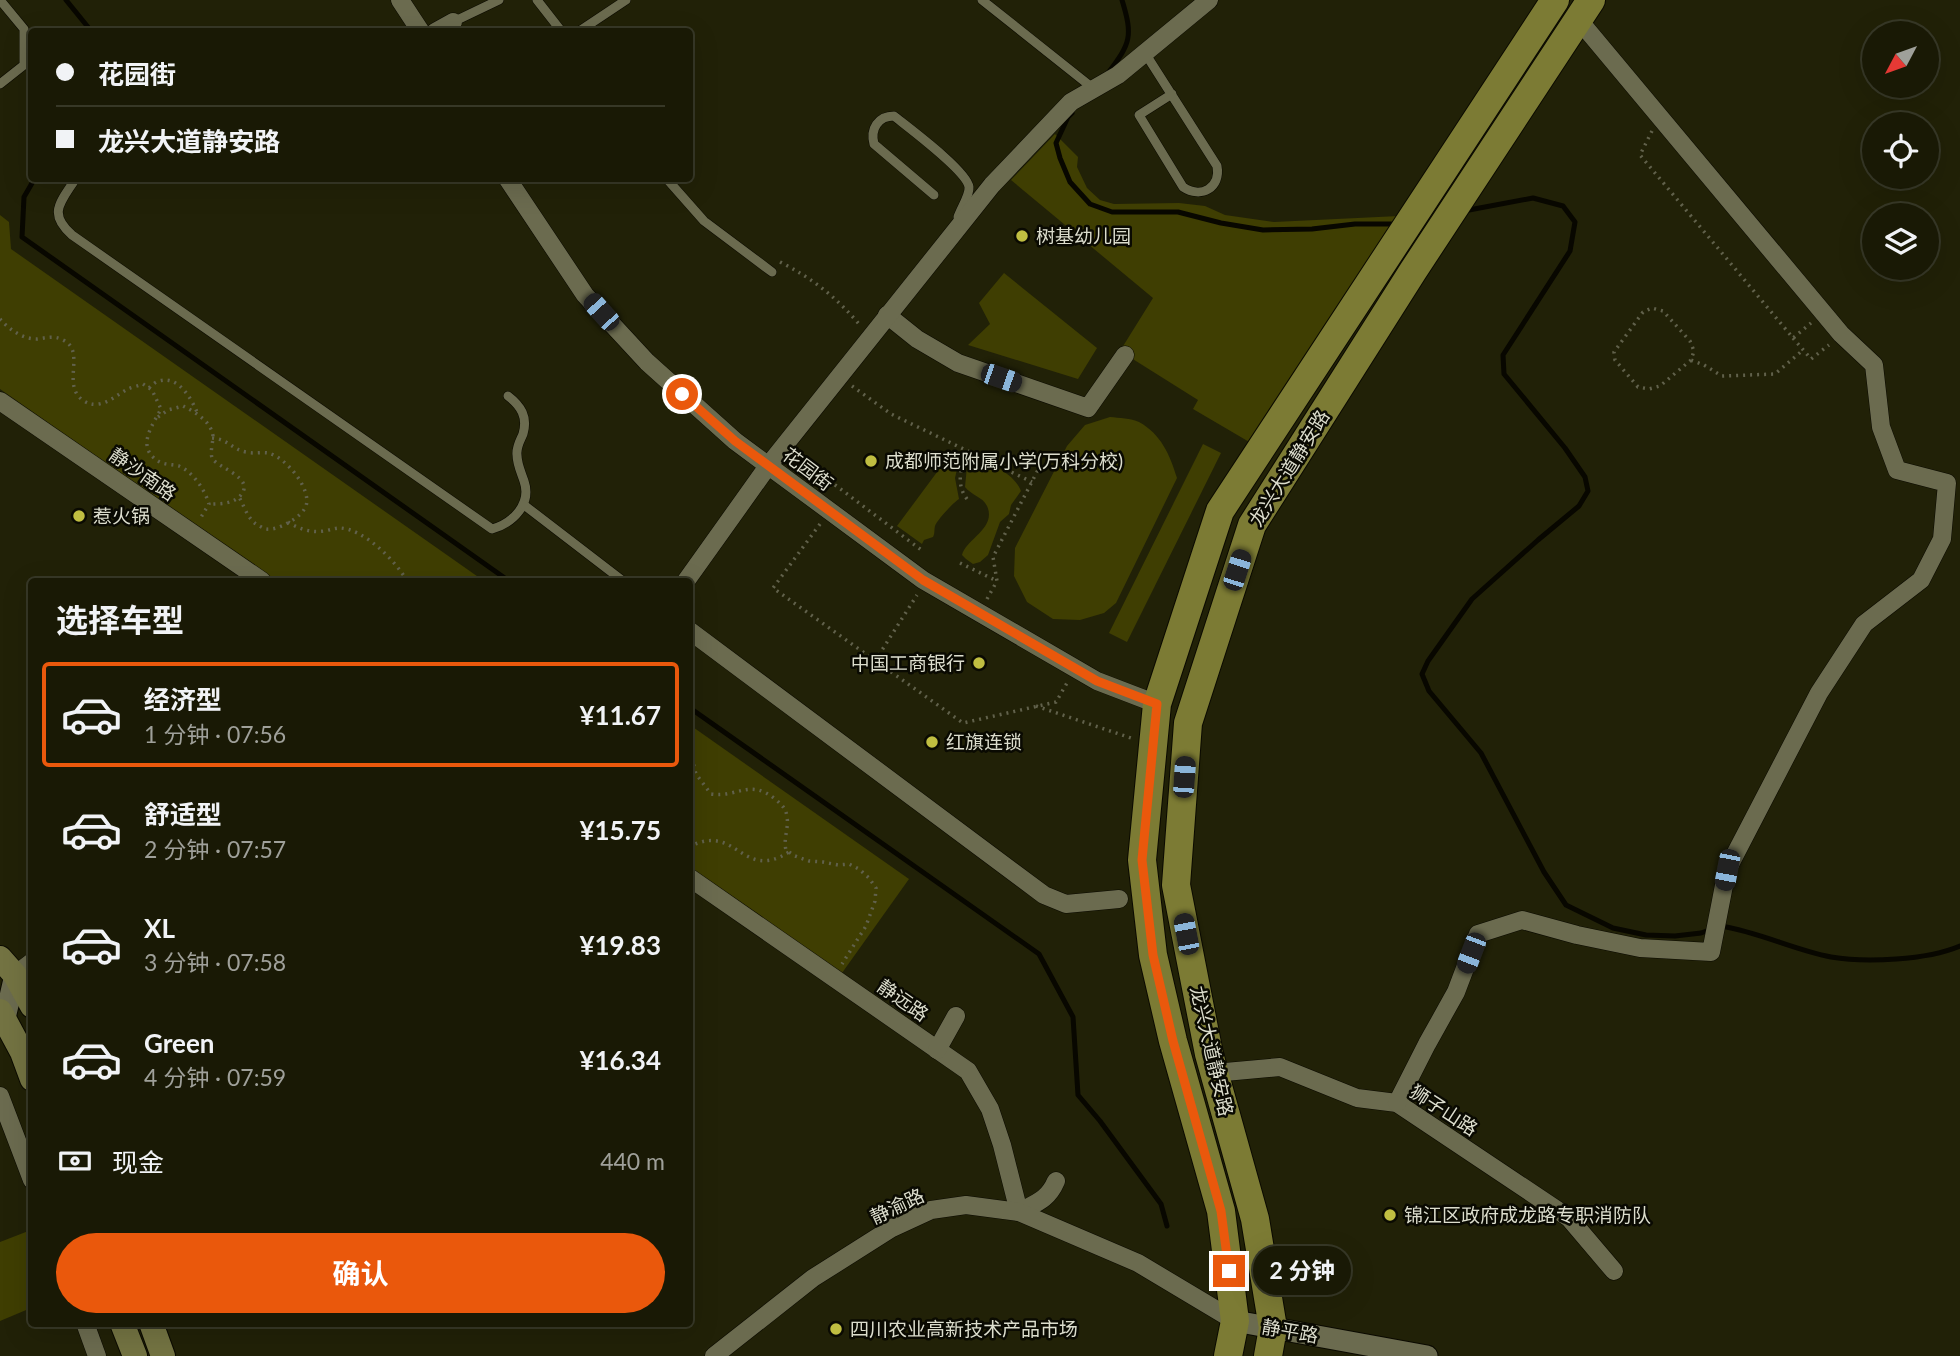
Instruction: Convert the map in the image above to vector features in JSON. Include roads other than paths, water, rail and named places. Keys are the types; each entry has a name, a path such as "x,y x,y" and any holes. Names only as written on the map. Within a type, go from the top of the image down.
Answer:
{"main road":[{"name":"龙兴大道静安路","path":"1228,1356 1235,1321 1221,1211 1173,1041 1153,955 1142,860 1157,704 1220,511 1555,0"},
{"name":"龙兴大道静安路","path":"1268,1356 1273,1328 1255,1219 1214,1073 1176,885 1188,723 1252,525 1413,271 1584,10"},
{"path":"12,969 28,999"},
{"path":"1,1022 22,1052 28,1068"},
{"path":"124,1327 135,1356"},
{"path":"152,1327 163,1356"}],"street":[{"path":"400,0 418,28"},
{"path":"688,578 768,466 992,185 1071,102 1118,75 1209,0"},
{"path":"1397,1103 1456,992 1478,934 1522,920 1640,948 1711,952 1727,870 1819,693 1864,624 1921,580 1942,539 1947,482 1897,470 1881,427 1874,365 1841,334 1659,117 1584,10"},
{"path":"442,28 453,22"},
{"name":"花园街","path":"510,182 586,295 647,362 735,441 926,582 1097,681 1157,704"},
{"path":"887,315 917,339 958,363 1088,408 1125,355"},
{"name":"静沙南路","path":"0,401 258,578"},
{"path":"693,633 1044,895 1066,904 1119,899"},
{"path":"1157,704 1191,715"},
{"name":"静远路","path":"693,880 968,1071 990,1109 1019,1212"},
{"path":"1,1022 12,969"},
{"path":"937,1050 956,1016"},
{"name":"狮子山路","path":"1214,1073 1280,1067 1357,1098 1397,1103 1569,1218 1614,1270"},
{"path":"0,1096 28,1170"},
{"path":"1019,1212 1051,1192 1056,1181"},
{"name":"静渝路","path":"714,1356 813,1278 892,1228 931,1210 966,1205 1019,1212 1138,1263 1235,1321"},
{"name":"静平路","path":"1235,1321 1427,1356"},
{"path":"86,1327 97,1356"}],"lane":[{"path":"0,85 24,65 24,29 1,0"},
{"path":"453,22 499,0"},
{"path":"537,0 559,28"},
{"path":"584,28 626,0"},
{"path":"982,0 1094,89"},
{"path":"1144,53 1171,94 1217,166 1219,175 1213,187 1200,192 1192,192 1184,187 1139,115 1171,94"},
{"path":"934,195 874,144 871,134 876,123 887,116 894,116 963,175 970,191 958,217 961,223"},
{"path":"73,182 59,205 57,214 72,235 492,529 502,526 517,515 524,505 526,495 525,482 517,458 523,432 523,413 517,403 508,396"},
{"path":"670,182 704,221 772,272"},
{"path":"524,505 619,578"}],"waterway":[{"path":"66,0 89,28"},
{"path":"1108,73 1128,39 1128,22 1122,0"},
{"path":"1072,113 1056,143 1060,158 1070,182 1090,204 1112,212 1178,212 1263,230 1391,224"},
{"path":"33,182 24,197 22,237 505,578"},
{"path":"1469,210 1533,198 1563,206 1575,222 1570,251 1503,355 1504,374 1565,448 1585,477 1588,491 1579,506 1472,599 1428,661 1422,674 1429,691 1481,753 1544,872 1566,905 1613,928 1646,935 1675,936 1712,929"},
{"path":"693,710 1039,954 1073,1017 1078,1095 1161,1204 1167,1226"},
{"path":"1721,926 1817,954 1845,959 1914,957 1960,946"}],"place":[{"name":"树基幼儿园","path":"1022,236"},
{"name":"成都师范附属小学(万科分校)","path":"871,461"},
{"name":"惹火锅","path":"79,516"},
{"name":"中国工商银行","path":"979,663"},
{"name":"红旗连锁","path":"932,742"},
{"name":"锦江区政府成龙路专职消防队","path":"1390,1215"},
{"name":"四川农业高新技术产品市场","path":"836,1329"}]}
